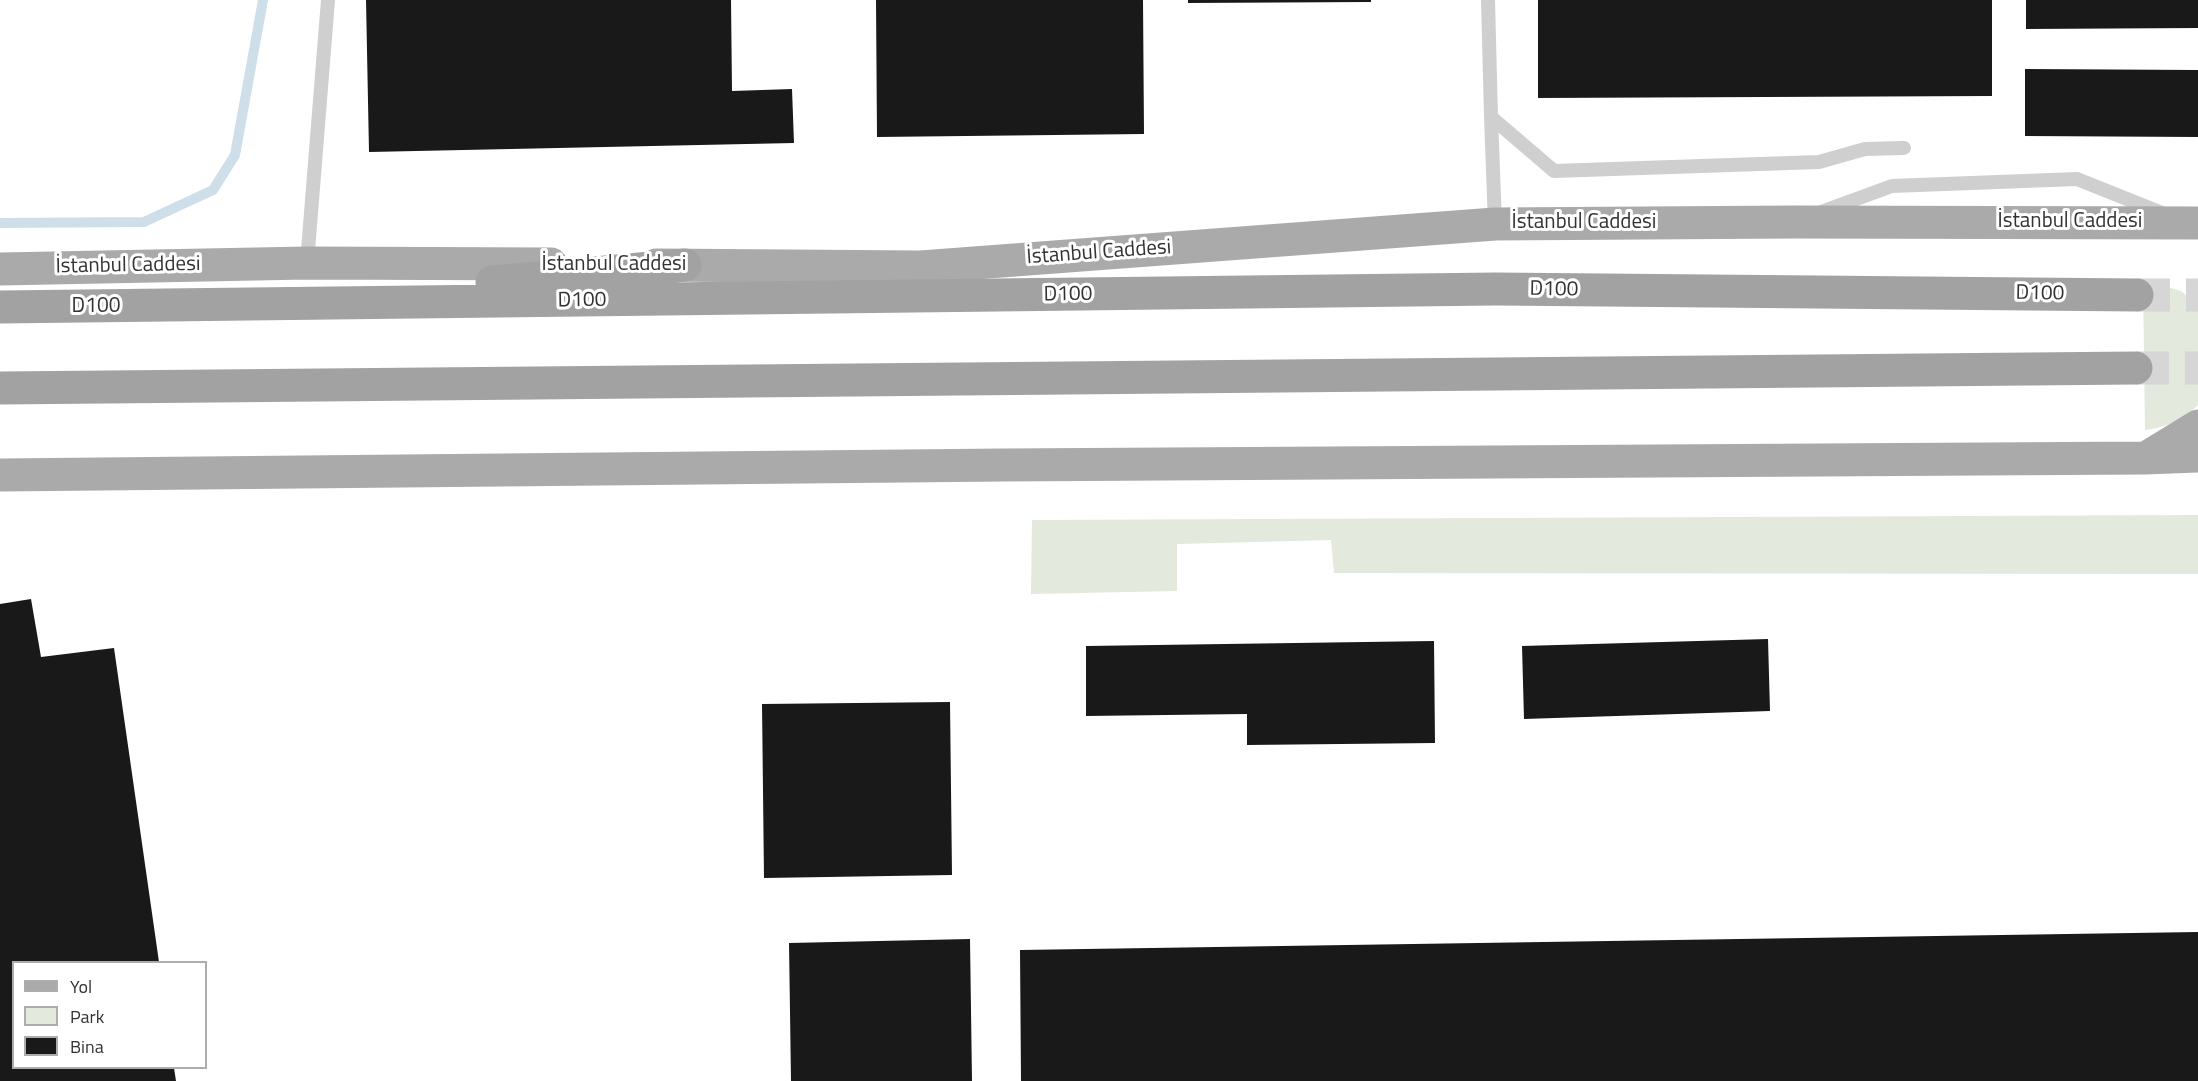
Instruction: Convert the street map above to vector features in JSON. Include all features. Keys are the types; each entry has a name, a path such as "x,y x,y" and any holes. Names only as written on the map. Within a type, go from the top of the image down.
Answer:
{"highway":[{"path":"229,306 685,265"},
{"name":"D100","path":"0,307 1496,289 2137,295"},
{"path":"0,388 2136,368"}],"main road":[{"name":"İstanbul Caddesi","path":"0,269 307,263 921,267 1495,224 2146,222 2194,231"},
{"path":"2145,458 2198,426"},
{"path":"0,475 2198,456"}],"lane":[{"path":"307,263 328,0"},
{"path":"1488,0 1495,224"},
{"path":"1491,117 1554,171 1819,162 1865,148 1904,148"},
{"path":"1793,222 1892,186 2077,178 2194,231"}],"green space":[{"path":"2143,280 2181,291 2198,305 2198,405 2174,422 2145,430"},
{"path":"2198,515 2198,574 1334,573 1331,540 1177,544 1177,591 1031,594 1032,520"}],"building":[{"path":"366,0 731,0 732,91 792,89 794,143 369,152"},
{"path":"876,0 1143,0 1144,134 877,137"},
{"path":"1188,0 1371,0 1371,2 1188,3"},
{"path":"1538,0 1992,0 1992,96 1538,98"},
{"path":"2026,0 2198,0 2198,28 2026,29"},
{"path":"2025,69 2198,70 2198,137 2025,136"},
{"path":"31,599 41,657 114,648 159,961 12,961 12,1069 174,1069 176,1081 0,1081 0,604"},
{"path":"1768,639 1770,711 1524,719 1522,646"},
{"path":"1434,641 1435,743 1247,745 1247,714 1086,716 1086,646"},
{"path":"950,702 952,875 764,878 762,704"},
{"path":"2198,932 2198,1081 1021,1081 1020,950"},
{"path":"970,939 972,1081 791,1081 789,943"}],"waterway":[{"path":"0,223 144,222 213,190 235,155 263,0"}],"tunnel":[{"path":"2137,295 2198,295"},
{"path":"2136,368 2198,368"}]}
